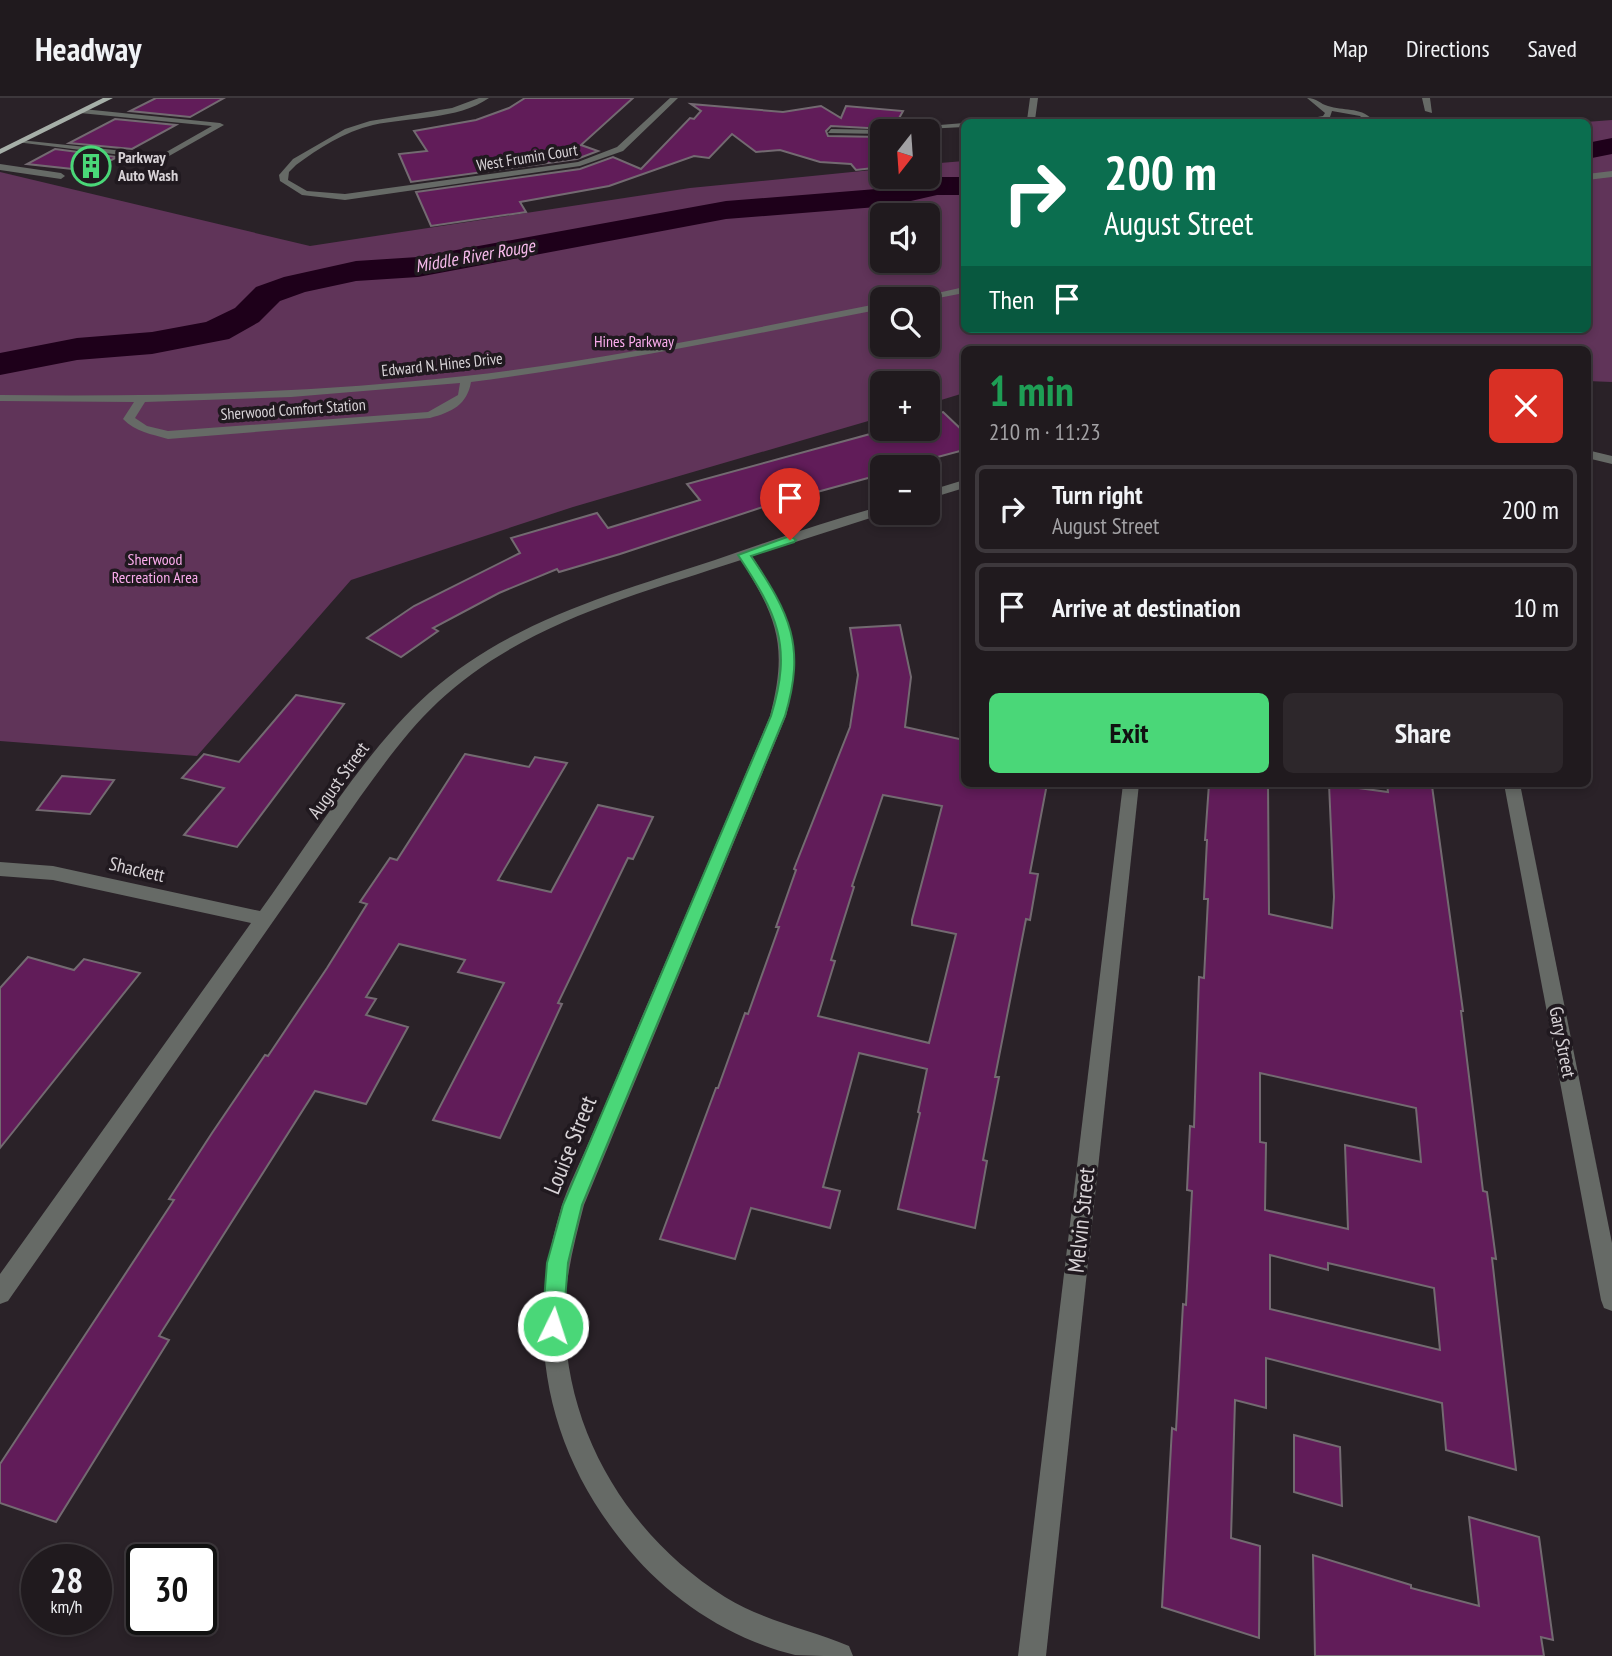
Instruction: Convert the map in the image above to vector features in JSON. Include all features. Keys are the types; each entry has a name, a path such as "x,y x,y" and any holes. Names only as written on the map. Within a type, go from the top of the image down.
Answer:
{"main road":[{"path":"0,152 109,98"}],"street":[{"name":"West Frumin Court","path":"485,98 445,112 378,122 346,131 294,161 283,175 287,184 294,188 331,196 369,195 564,167 603,156 626,144 674,98"},
{"path":"1031,119 1034,98"},
{"path":"1311,98 1329,113 1322,119"},
{"path":"1426,98 1429,111"},
{"path":"1325,108 1362,114 1367,119"},
{"path":"20,142 162,158 220,125 83,111"},
{"path":"940,127 961,125"},
{"path":"831,131 870,132"},
{"path":"0,167 61,176"},
{"path":"1591,177 1612,174"},
{"path":"940,294 961,291"},
{"name":"Edward N. Hines Drive","path":"0,398 141,400 332,391 466,379 657,350 870,308"},
{"name":"Sherwood Comfort Station","path":"141,400 130,419 143,429 168,435 429,415 452,405 463,396 466,379"},
{"path":"1591,455 1612,460"},
{"path":"940,491 961,485"},
{"name":"August Street","path":"0,1293 264,919 400,732 435,696 475,664 518,637 574,610 870,514"},
{"name":"Louise Street","path":"744,555 771,595 781,618 788,649 786,688 778,716 573,1205 557,1263 553,1326 561,1392 583,1457 618,1518 667,1572 715,1607 756,1629 839,1656"},
{"name":"Melvin Street","path":"1032,1656 1131,787"},
{"name":"Gary Street","path":"1514,787 1612,1300"},
{"name":"Shackett","path":"0,869 53,873 264,919"}],"green space":[{"name":"Hines Parkway","path":"1612,120 1612,382 1591,381 1591,346 961,346 961,394 940,400 940,371 870,371 870,420 573,507 351,580 197,756 0,741 0,172 310,246 690,188 870,170 870,189 940,189 940,163 961,161 961,333 1591,333 1591,122"}],"building":[{"path":"156,98 224,98 190,117 130,111"},
{"path":"525,98 633,98 581,145 598,151 577,159 411,182 399,154 427,151 414,131 476,120 509,108"},
{"path":"691,104 783,112 821,106 841,118 846,106 903,111 899,119 870,119 870,128 831,126 826,131 828,136 870,137 870,168 856,170 851,164 820,162 780,150 756,152 732,134 709,158 694,156 609,186 520,202 526,212 431,226 416,192 580,169 613,157 641,169 690,118 694,119 701,111"},
{"path":"115,119 176,125 132,149 69,143"},
{"path":"55,149 117,157 91,171 27,164"},
{"path":"943,412 961,429 961,451 940,456 870,455 870,477 766,506 559,572 557,569 499,593 433,628 438,631 401,657 367,638 414,606 520,553 511,538 597,513 608,528 700,500 687,484 870,434 870,441 940,441 940,413"},
{"path":"900,625 911,677 905,727 961,739 961,787 1046,787 1030,873 1038,874 1030,920 1026,919 995,1077 999,1077 983,1160 987,1161 975,1228 898,1209 927,1069 859,1053 823,1187 840,1191 830,1228 751,1208 735,1259 660,1239 745,1013 748,1014 779,927 776,927 796,870 794,869 850,727 858,675 850,628","holes":["883,795 942,806 912,925 956,934 929,1043 818,1016 835,961 831,960 854,887 852,886"]},
{"path":"296,695 344,704 237,847 184,835 224,788 182,778 204,754 239,762"},
{"path":"465,754 529,767 535,757 567,763 498,880 551,892 598,805 653,817 633,859 628,858 558,1003 562,1004 500,1138 433,1120 504,983 458,972 465,960 399,944 366,997 376,999 366,1015 408,1027 366,1104 315,1091 159,1336 169,1340 56,1522 0,1503 0,1464 174,1200 169,1199 212,1133 327,968 367,904 360,902 390,858 397,860"},
{"path":"62,776 114,780 90,814 37,810"},
{"path":"1209,787 1268,787 1269,914 1332,928 1334,897 1329,787 1388,792 1387,787 1432,787 1463,1011 1483,1191 1487,1192 1496,1259 1492,1258 1516,1470 1446,1450 1442,1403 1266,1358 1266,1408 1235,1400 1231,1538 1260,1546 1259,1638 1162,1607 1172,1428 1176,1430 1183,1304 1186,1305 1192,1191 1187,1190 1190,1126 1194,1127 1199,977 1204,978 1208,899 1204,899","holes":["1260,1073 1416,1108 1421,1162 1345,1145 1348,1229 1265,1210 1266,1143 1260,1142","1270,1255 1328,1270 1328,1263 1434,1288 1440,1350 1270,1309"]},
{"path":"28,957 74,970 84,959 140,973 0,1148 0,988"},
{"path":"1294,1435 1340,1447 1342,1506 1294,1492"},
{"path":"1469,1517 1539,1537 1553,1640 1541,1637 1544,1656 1315,1656 1313,1555 1411,1585 1411,1588 1479,1606"}],"waterway":[{"name":"Middle River Rouge","path":"1591,150 1612,146"},
{"name":"Middle River Rouge","path":"0,364 77,349 152,343 216,331 247,315 268,294 296,284 356,271 418,267 726,210 889,197 937,186 961,186"}],"place":[{"name":"Parkway Auto Wash","path":"91,166"}],"route":[{"path":"553,1326 557,1263 573,1205 778,716 786,688 788,649 781,618 771,595 744,555 790,540"}],"park label":[{"name":"Sherwood Recreation Area","path":"155,568"}]}
